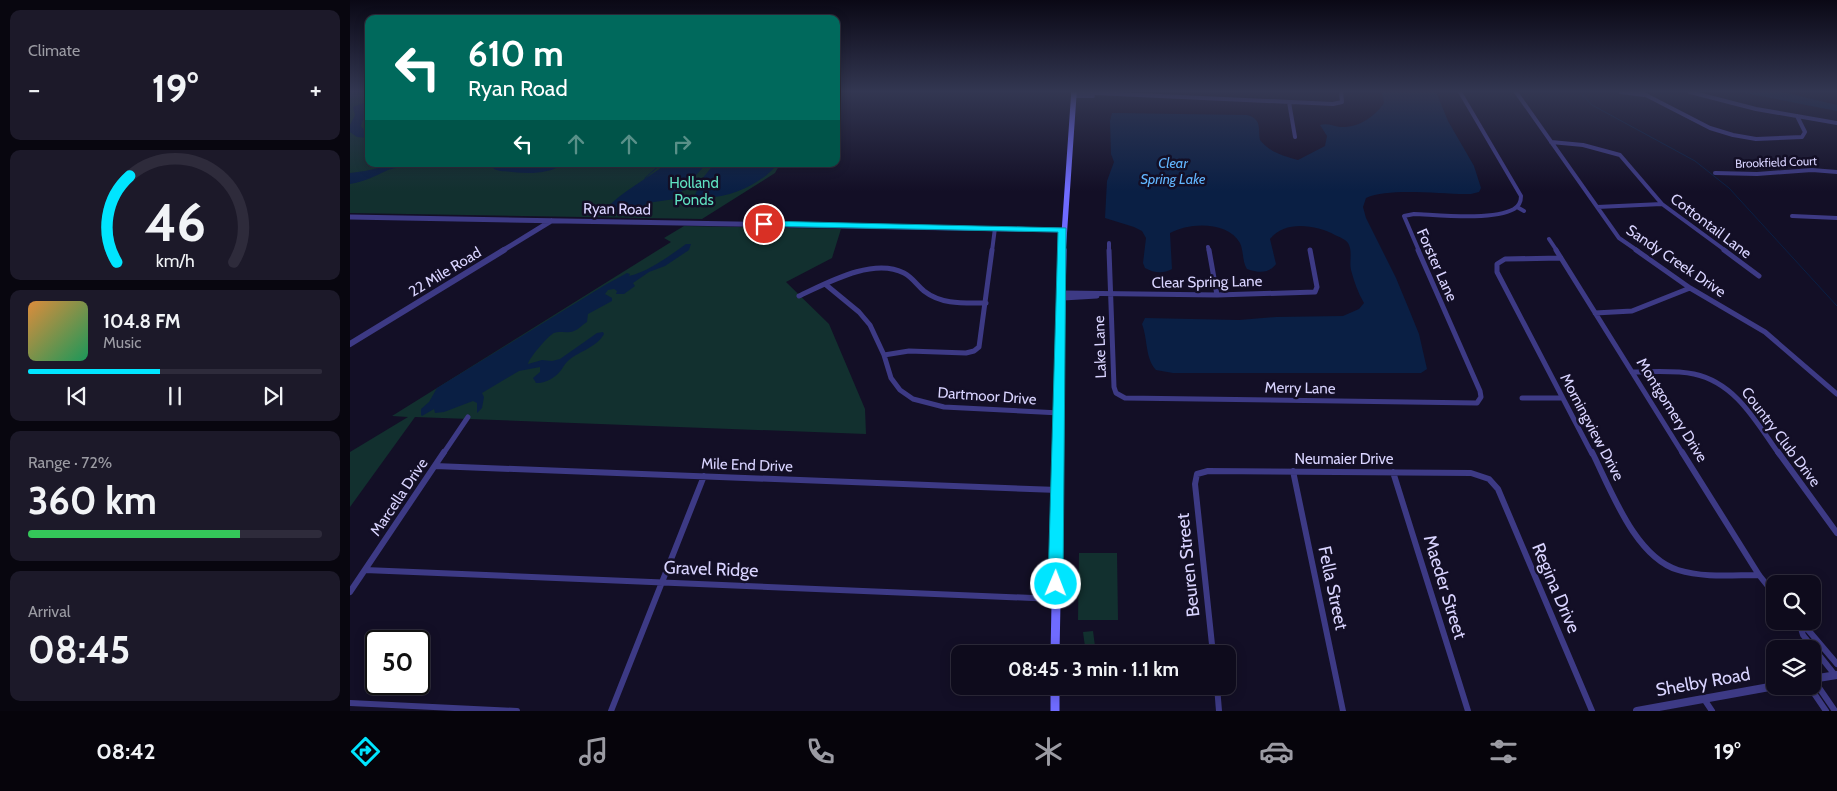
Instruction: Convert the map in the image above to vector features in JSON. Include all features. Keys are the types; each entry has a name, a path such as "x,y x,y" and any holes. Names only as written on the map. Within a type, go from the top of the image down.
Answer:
{"main road":[{"path":"1055,645 1063,230 1071,125"},
{"path":"1055,695 1055,711"}],"street":[{"path":"1292,125 1294,137"},
{"path":"1479,125 1521,196 1521,201 1517,207 1524,211"},
{"name":"Sandy Creek Drive","path":"1539,125 1619,238 1690,288 1765,332 1837,394"},
{"path":"1705,125 1746,138 1802,137 1805,132 1802,125"},
{"name":"Cottontail Lane","path":"1551,142 1583,145 1620,155 1662,204 1759,276"},
{"name":"Brookfield Court","path":"1715,173 1778,173 1812,170 1837,172"},
{"path":"1597,207 1662,204"},
{"name":"Forster Lane","path":"1480,401 1480,391 1404,216 1408,214 1500,214 1517,207"},
{"path":"1792,216 1837,218"},
{"name":"Ryan Road","path":"350,217 1063,230"},
{"name":"22 Mile Road","path":"350,344 552,221"},
{"path":"884,355 909,351 966,353 974,351 982,342 995,228"},
{"name":"Montgomery Drive","path":"1549,239 1766,583"},
{"name":"Lake Lane","path":"1109,243 1114,387 1120,396"},
{"path":"1208,247 1217,296"},
{"name":"Clear Spring Lane","path":"1063,296 1087,298 1098,295 1217,296 1316,291 1317,287 1310,250"},
{"name":"Morningview Drive","path":"1561,258 1509,258 1500,262 1497,270 1503,286 1628,523 1649,555 1664,565 1687,572 1759,575"},
{"path":"799,296 856,271 894,270 907,274 922,290 938,300 952,303 986,303"},
{"name":"Dartmoor Drive","path":"825,284 863,316 873,329 884,355 888,372 894,383 906,394 925,403 952,408 1060,413"},
{"path":"1595,312 1632,311 1690,288"},
{"name":"Country Club Drive","path":"1632,372 1695,373 1715,380 1728,388 1743,404 1837,533"},
{"name":"Merry Lane","path":"1120,396 1126,398 1462,404 1480,401"},
{"path":"1522,398 1562,398"},
{"name":"Marcella Drive","path":"350,592 468,417"},
{"name":"Mile End Drive","path":"435,466 1058,490"},
{"name":"Neumaier Drive","path":"1197,474 1204,472 1293,471 1393,472 1471,474 1491,478"},
{"name":"Fella Street","path":"1293,471 1343,711"},
{"name":"Maeder Street","path":"1393,472 1468,711"},
{"name":"Beuren Street","path":"1197,474 1195,484 1212,645"},
{"path":"611,711 660,582 704,476"},
{"name":"Regina Drive","path":"1491,478 1498,489 1592,711"},
{"name":"Gravel Ridge","path":"365,570 1055,599"},
{"path":"1801,630 1836,675 1821,678"},
{"path":"1808,630 1837,664"},
{"name":"Shelby Road","path":"1637,711 1766,688"},
{"path":"1821,691 1835,711"},
{"path":"1218,695 1219,711"},
{"path":"1815,695 1826,711"},
{"path":"1704,698 1712,711"},
{"path":"350,703 516,711"}],"green space":[{"name":"Holland Ponds","path":"350,125 365,125 365,167 778,167 775,173 702,219 350,213"},
{"path":"684,226 841,229 832,258 786,282 829,324 865,409 866,434 415,417 350,507 350,452 408,417 392,416 671,242 664,238"},
{"path":"1079,553 1117,553 1118,620 1078,620"},
{"path":"1093,631 1095,645 1085,645 1083,632"}],"water":[{"path":"350,125 361,125 365,130 365,138 357,137 350,132"},
{"name":"Clear Spring Lake","path":"1110,125 1258,125 1260,140 1268,148 1298,160 1325,146 1327,136 1320,125 1450,125 1474,166 1481,188 1479,192 1471,194 1389,193 1366,198 1363,207 1366,218 1396,278 1419,334 1427,369 1421,373 1173,373 1156,370 1148,354 1142,324 1145,318 1239,320 1276,317 1343,316 1359,309 1364,303 1356,287 1351,270 1348,243 1342,238 1310,227 1301,226 1284,229 1270,239 1276,264 1266,271 1259,272 1247,269 1240,243 1234,236 1218,227 1208,226 1187,227 1170,233 1172,269 1158,272 1145,268 1143,263 1146,238 1142,231 1105,218 1107,181 1114,162 1111,154"},
{"path":"383,167 405,167 392,169 350,184 350,173"},
{"path":"558,167 552,170 532,173 502,171 493,168"},
{"path":"662,167 703,167 675,199 647,203 639,210 610,211 606,209 620,196"},
{"path":"712,167 774,167 752,185 727,195 715,197 695,195 702,179"},
{"path":"686,244 691,244 689,250 665,266 649,272 633,283 635,286 624,294 616,294 617,291 614,289 608,290 605,294 612,298 612,301 588,314 587,322 577,330 572,332 556,332 548,338 535,352 528,364 542,360 552,361 560,359 597,333 603,332 604,334 593,346 569,360 554,377 545,382 536,383 533,378 540,372 540,367 519,371 482,393 484,397 482,408 477,413 477,403 473,401 444,412 435,413 434,409 421,415 421,409 429,402 437,388 605,285 627,273 630,274 629,276 652,267"}],"waterway":[{"path":"1629,125 1695,161 1729,188 1837,306"},
{"path":"645,178 658,167"}],"route":[{"path":"764,224 1063,230 1056,584"}]}
